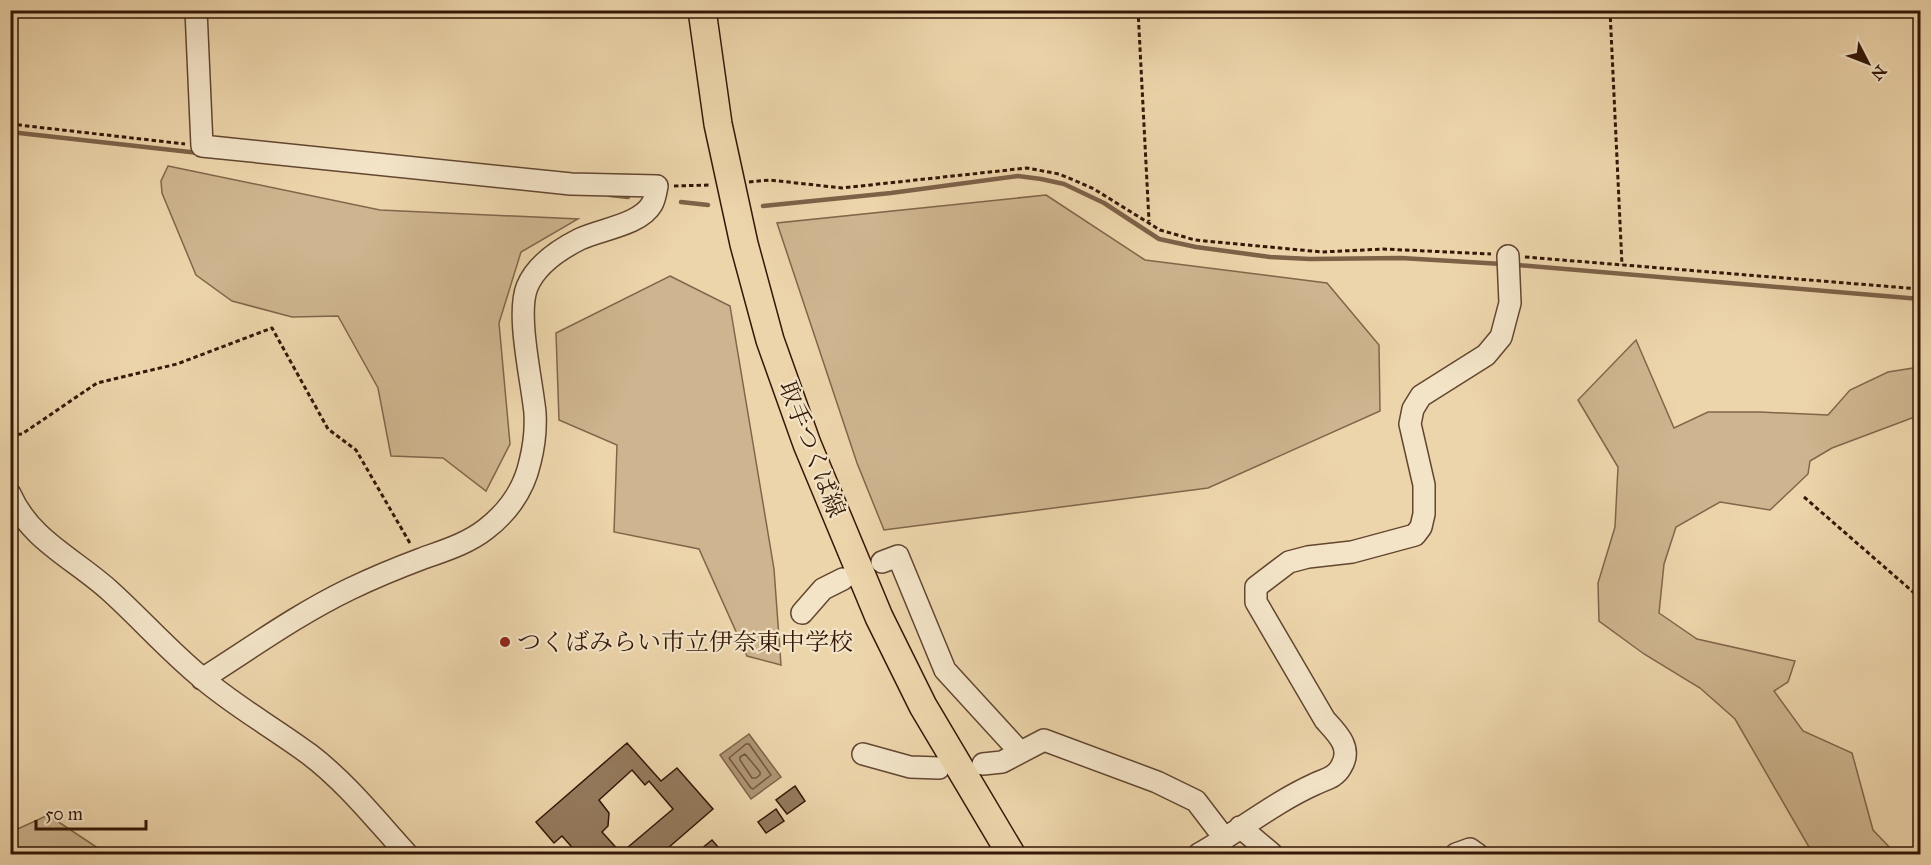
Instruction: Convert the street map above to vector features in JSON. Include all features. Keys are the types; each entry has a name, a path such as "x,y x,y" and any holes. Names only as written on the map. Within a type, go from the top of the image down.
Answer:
{"main road":[{"name":"取手つくば線","path":"702,10 718,124 744,244 770,340 807,444 879,617 923,706 1011,855"}],"street":[{"path":"196,10 202,146 571,184 657,186 652,204 638,217 581,239 554,254 537,271 527,288 524,324 535,432 529,466 522,488 506,511 485,530 462,544 349,590 304,615 202,679"},
{"path":"1199,855 1278,803 1333,777 1343,766 1346,748 1341,736 1325,720 1256,602 1257,587 1289,562 1308,557 1352,552 1415,536 1422,527 1424,485 1410,424 1413,408 1421,396 1486,355 1501,337 1510,303 1508,256"},
{"path":"10,494 29,525 52,548 108,589 202,679 317,760 355,797 407,855"},
{"path":"882,562 898,556 945,670 1020,752"},
{"path":"802,613 823,589 843,579"},
{"path":"983,764 1002,762 1044,740 1157,782 1196,801 1232,834 1272,855"},
{"path":"863,754 910,767 939,768"},
{"path":"1456,855 1470,849 1477,855"}],"path":[{"path":"1138,10 1149,222"},
{"path":"1610,10 1622,265"},
{"path":"10,124 202,146"},
{"path":"657,186 770,180 842,188 1027,168 1059,174 1094,189 1160,230 1195,240 1322,252 1383,249 1440,251 1920,289"},
{"path":"10,435 22,434 97,383 177,364 272,328 328,429 356,450 419,560"},
{"path":"1804,496 1920,598"}],"shaded area":[{"path":"168,166 380,210 578,219 521,252 499,323 510,444 486,491 443,458 391,456 378,388 338,316 292,317 232,301 196,275 162,193 161,181"},
{"path":"1046,195 1145,260 1327,283 1379,345 1380,411 1208,488 884,530 857,463 777,223"},
{"path":"670,276 730,306 774,569 781,665 747,656 699,549 614,532 617,445 559,420 556,333"},
{"path":"1636,340 1674,428 1708,412 1828,415 1850,390 1888,372 1920,367 1920,415 1832,448 1810,461 1808,474 1770,510 1720,502 1676,527 1664,564 1659,613 1697,639 1795,661 1788,682 1774,691 1803,731 1852,753 1873,830 1896,854 1813,854 1735,719 1700,688 1644,654 1599,621 1598,583 1615,527 1618,467 1578,400"},
{"path":"48,815 107,854 11,854 11,832"}],"water":[{"path":"749,734 781,777 751,799 720,755"}],"building":[{"path":"627,743 661,781 677,768 713,809 661,854 578,854 562,836 554,843 536,822","holes":["632,770 645,785 649,781 673,809 621,853 602,832 608,826 609,813 599,800"]},
{"path":"795,786 805,801 787,814 776,800"},
{"path":"776,809 784,821 766,833 758,822"},
{"path":"712,840 724,854 695,854"}],"waterway":[{"path":"10,132 199,153"},
{"path":"763,206 891,193 1018,176 1064,184 1104,203 1159,239 1196,247 1270,257 1401,258 1502,264"},
{"path":"610,195 628,197"},
{"path":"681,202 708,205"},
{"path":"1517,265 1920,299"}],"place":[{"name":"つくばみらい市立伊奈東中学校","path":"505,642"}]}
